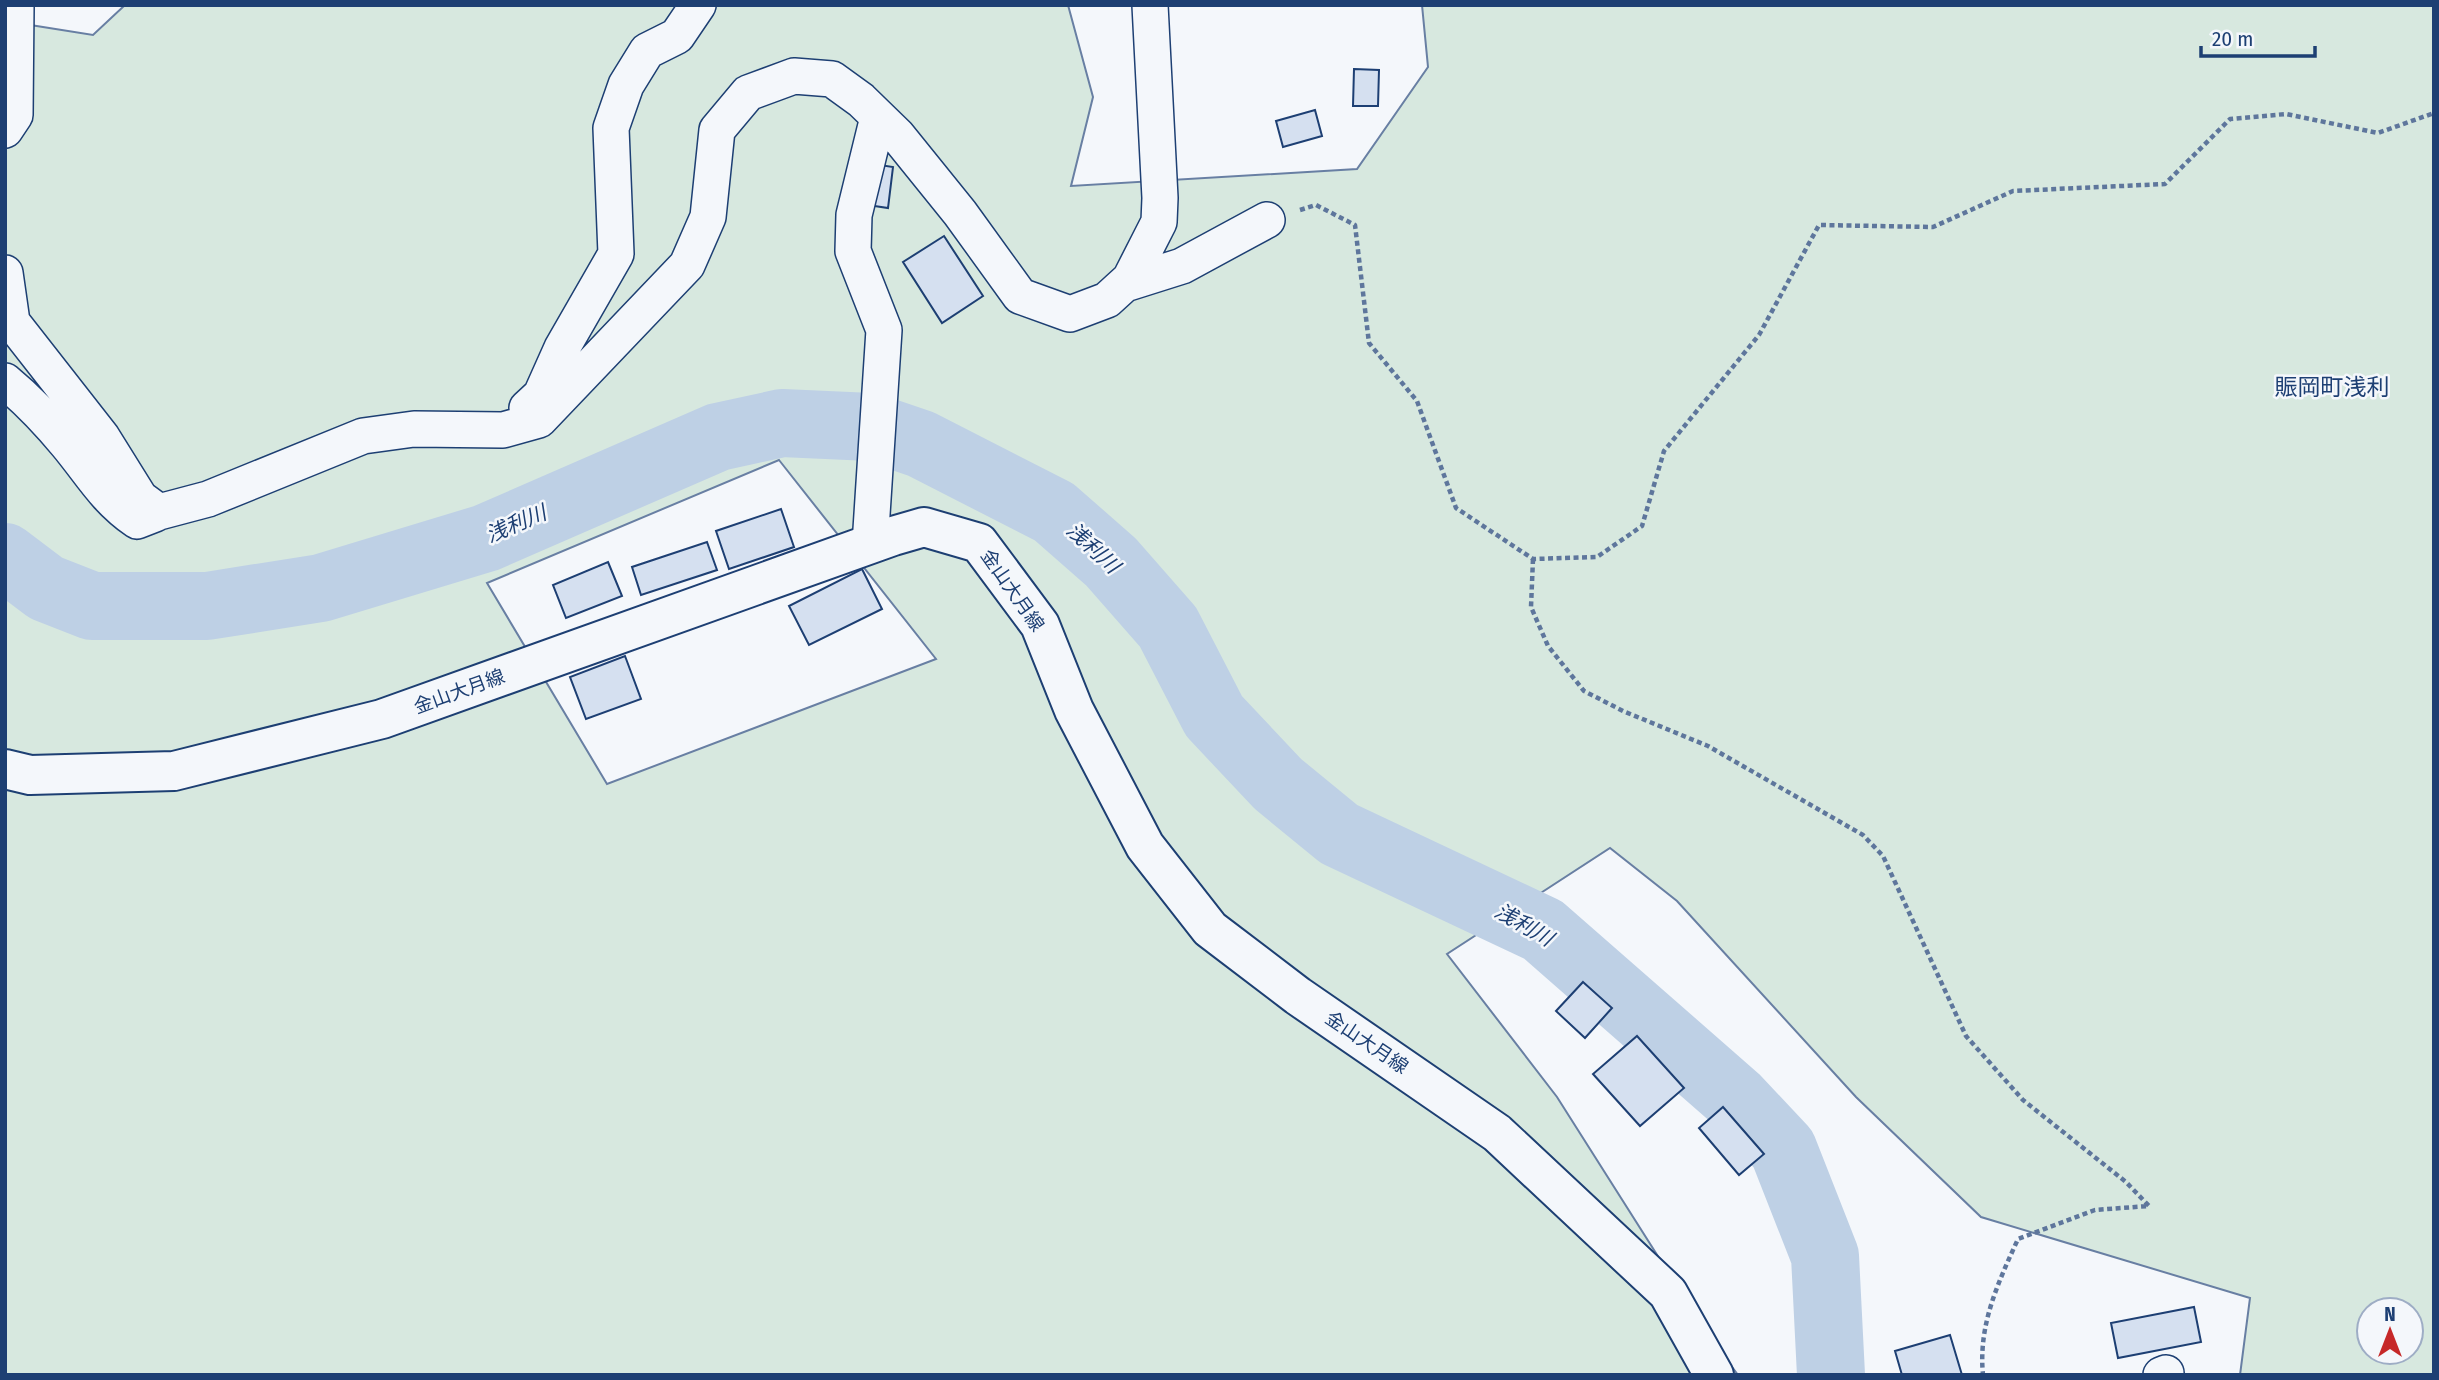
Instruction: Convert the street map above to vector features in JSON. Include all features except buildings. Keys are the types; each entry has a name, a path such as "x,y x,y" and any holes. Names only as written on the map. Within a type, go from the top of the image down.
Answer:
{"main road":[{"name":"金山大月線","path":"5,769 30,775 174,771 382,719 871,528 923,527 979,543 1040,625 1074,710 1145,846 1210,929 1298,996 1497,1133 1668,1293 1714,1375"}],"street":[{"path":"5,130 15,115 16,5"},
{"path":"503,430 541,396 562,348 616,254 611,128 626,85 647,51 677,36 698,5"},
{"path":"5,381 27,399 68,444 112,503 137,521 208,499 363,436 414,429 503,430 539,420 687,265 709,217 717,130 748,93 794,76 832,79 878,117 960,213 1020,296 1070,314 1107,300 1125,284 1159,222 1150,5"},
{"path":"871,528 884,330 853,251 854,215 878,117"},
{"path":"1125,284 1182,266 1267,220"},
{"path":"5,273 12,322 102,437 140,498 159,512"}],"path":[{"path":"1267,220 1316,205 1354,225 1369,343 1417,401 1456,508 1533,559 1597,557 1642,526 1664,451 1759,335 1819,225 1933,227 2012,191 2165,184 2230,119 2286,114 2378,133 2434,113"},
{"path":"1533,559 1531,607 1548,646 1584,691 1623,712 1708,746 1863,835 1883,856 1966,1036 2023,1100 2126,1182 2149,1206 2095,1210 2018,1239 1990,1302 1982,1358 1983,1375"}],"shaded area":[{"path":"125,5 1068,5 1093,97 1071,186 1357,169 1428,67 1422,5 2434,5 2434,1375 2240,1375 2250,1298 1981,1217 1856,1097 1677,901 1610,848 1447,954 1557,1097 1706,1332 1738,1375 5,1375 5,21 93,35","holes":["779,460 936,659 607,784 487,583"]}],"waterway":[{"name":"浅利川","path":"5,557 46,588 92,606 207,606 321,588 486,538 718,437 782,423 871,427 921,444 1054,512 1111,562 1168,627 1214,716 1278,784 1339,834 1543,930 1736,1099 1783,1149 1825,1256 1831,1375"}],"district":[{"name":"賑岡町浅利","path":"2332,387"}]}
